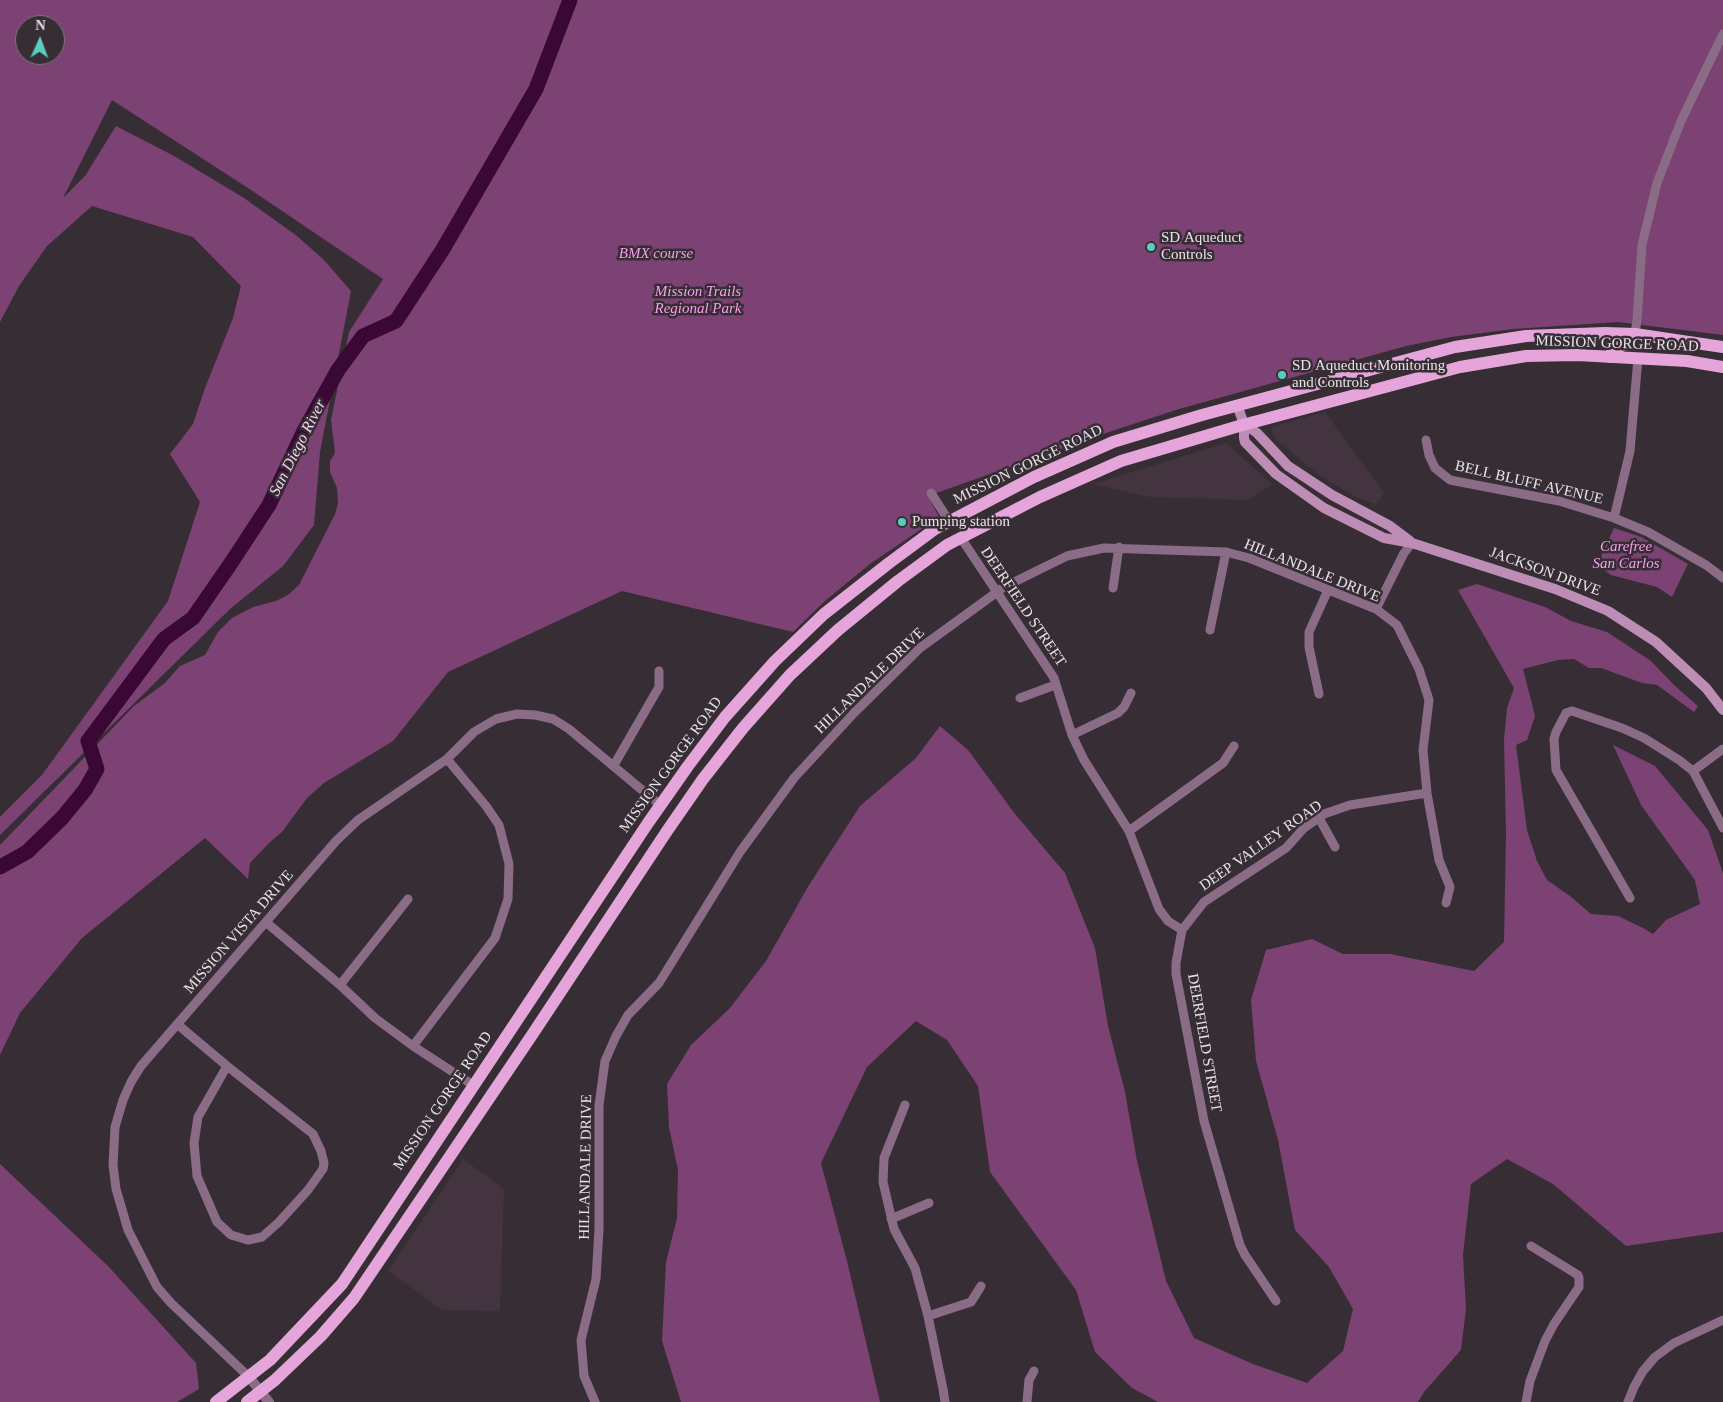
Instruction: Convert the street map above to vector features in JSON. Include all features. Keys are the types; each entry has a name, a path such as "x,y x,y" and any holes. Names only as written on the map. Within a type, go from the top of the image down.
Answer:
{"main road":[{"name":"MISSION GORGE ROAD","path":"216,1402 270,1360 342,1284 660,805 724,717 775,661 824,614 888,563 935,529 1034,477 1113,442 1237,405 1455,347 1526,336 1635,334 1723,347"},
{"path":"1609,357 1614,349 1631,342 1635,334"},
{"name":"MISSION GORGE ROAD","path":"247,1402 275,1380 321,1336 359,1291 667,831 743,728 790,675 838,630 898,581 947,545 1040,496 1121,461 1244,424 1460,367 1526,356 1577,355 1688,361 1723,367"},
{"name":"JACKSON DRIVE","path":"1237,405 1244,424 1245,442 1276,474 1324,508 1384,538 1412,543 1555,589 1608,611 1656,642 1706,688 1723,710"},
{"name":"JACKSON DRIVE","path":"1244,424 1257,433 1288,466 1332,495 1390,526 1412,543"}],"street":[{"path":"1635,334 1638,320 1642,245 1657,183 1671,143 1723,34"},
{"path":"1614,518 1630,451 1638,358"},
{"name":"BELL BLUFF AVENUE","path":"1426,440 1429,455 1435,468 1450,480 1559,501 1614,518 1648,532 1706,565 1723,578"},
{"path":"931,493 949,521"},
{"name":"DEERFIELD STREET","path":"961,538 1054,678 1072,735 1084,760 1129,831 1159,909 1168,921 1182,930 1176,974 1204,1121 1240,1245 1276,1301"},
{"path":"1376,610 1404,553 1412,543"},
{"path":"1113,588 1119,547"},
{"name":"HILLANDALE DRIVE","path":"595,1402 584,1376 581,1340 596,1279 599,1230 598,1105 605,1062 616,1036 628,1015 659,982 740,852 794,778 854,713 920,648 996,592 1068,556 1104,548 1226,552 1249,558 1376,610 1397,625 1419,669 1429,700 1423,750 1427,793 1439,860 1450,887 1446,903"},
{"path":"1210,630 1226,552"},
{"path":"1319,694 1309,647 1309,632 1328,590"},
{"path":"614,765 659,688 659,671"},
{"path":"1020,698 1055,685"},
{"path":"1072,735 1118,713 1124,708 1131,693"},
{"path":"1630,898 1556,770 1554,741 1556,732 1566,713 1572,711 1622,728 1644,738 1678,760 1693,771 1723,828"},
{"name":"MISSION VISTA DRIVE","path":"249,1377 171,1304 157,1287 128,1230 116,1189 113,1165 115,1127 123,1100 131,1082 142,1066 336,841 358,820 447,759 474,732 496,719 517,714 535,714 553,719 569,729 614,765 660,805"},
{"path":"1129,831 1223,763 1234,746"},
{"path":"1693,771 1723,749"},
{"path":"413,1046 495,938 508,899 509,864 499,825 486,806 447,759"},
{"name":"DEEP VALLEY ROAD","path":"1182,930 1204,902 1286,848 1304,828 1324,814 1350,805 1427,793"},
{"path":"1319,818 1335,847"},
{"path":"340,985 408,899"},
{"path":"266,923 340,985 375,1018 413,1046 473,1085"},
{"path":"178,1024 227,1066 313,1134 322,1151 323,1169 308,1190 279,1222 262,1237 248,1240 231,1235 217,1222 197,1176 194,1142 198,1117 227,1066"},
{"path":"905,1105 884,1158 883,1182 894,1229 915,1268 928,1316 944,1389 945,1402"},
{"path":"891,1219 930,1203"},
{"path":"1526,1402 1530,1381 1545,1341 1579,1287 1578,1275 1532,1246"},
{"path":"928,1316 972,1302 981,1286"},
{"path":"1628,1402 1643,1371 1655,1357 1674,1343 1723,1320"},
{"path":"1027,1402 1029,1380 1034,1371"},
{"path":"249,1377 269,1402"}],"shaded area":[{"path":"1325,412 1384,493 1376,504 1358,498 1322,477 1275,439 1271,427"},
{"path":"1226,443 1272,484 1248,500 1150,497 1093,484"},
{"path":"463,1159 504,1189 500,1311 442,1310 388,1271"}],"green space":[{"name":"Mission Trails Regional Park","path":"0,0 1723,0 1723,335 1618,322 1513,329 1451,337 1406,346 1179,409 928,496 939,517 870,564 826,600 793,632 622,591 448,672 393,741 324,783 307,798 282,832 250,863 248,879 205,838 82,938 20,1013 0,1055 0,845 134,706 165,683 180,666 205,655 218,632 232,618 253,607 276,601 288,595 299,585 335,514 338,503 337,488 330,472 330,461 335,453 331,420 349,332 383,279 251,190 112,100 63,198 85,176 116,126 176,157 244,198 297,236 323,259 351,291 320,452 314,525 283,566 230,609 0,835 0,817 42,775 168,601 200,502 170,454 193,424 233,318 241,286 193,237 92,206 47,246 19,286 0,322"},
{"name":"Carefree San Carlos","path":"1614,528 1641,537 1688,564 1672,597 1657,587 1611,575 1597,565"},
{"path":"1477,584 1545,607 1571,621 1607,632 1651,661 1698,706 1694,712 1657,685 1642,683 1601,668 1589,668 1574,659 1558,660 1523,669 1535,716 1527,740 1516,745 1527,830 1537,861 1547,880 1591,914 1618,916 1653,934 1666,920 1700,904 1695,880 1641,805 1613,745 1655,766 1708,830 1723,873 1723,1232 1626,1246 1553,1184 1507,1159 1471,1184 1463,1255 1466,1309 1461,1350 1424,1392 1418,1402 1158,1402 1132,1388 1095,1352 1076,1290 990,1172 978,1086 947,1040 916,1021 867,1067 821,1163 847,1261 880,1402 681,1402 662,1341 666,1262 677,1218 678,1170 669,1127 667,1084 691,1045 730,1008 766,961 809,885 860,806 916,758 940,726 968,750 1015,814 1065,873 1095,948 1108,1026 1125,1092 1137,1161 1166,1281 1194,1338 1253,1364 1307,1383 1343,1351 1353,1309 1329,1267 1295,1230 1278,1140 1256,1061 1251,1000 1266,950 1312,939 1343,954 1390,954 1474,971 1504,942 1506,834 1504,740 1507,708 1514,688 1458,590"},
{"path":"0,1164 108,1266 196,1363 199,1389 177,1402 0,1402"}],"waterway":[{"name":"San Diego River","path":"0,867 27,852 62,818 85,790 97,769 88,741 164,639 193,618 231,563 269,505 304,431 338,370 363,336 396,321 443,249 536,89 570,0"}],"place":[{"name":"SD Aqueduct Controls","path":"1151,247"},
{"name":"SD Aqueduct Monitoring and Controls","path":"1282,375"},
{"name":"Pumping station","path":"902,522"}],"park label":[{"name":"BMX course","path":"656,254"}]}
